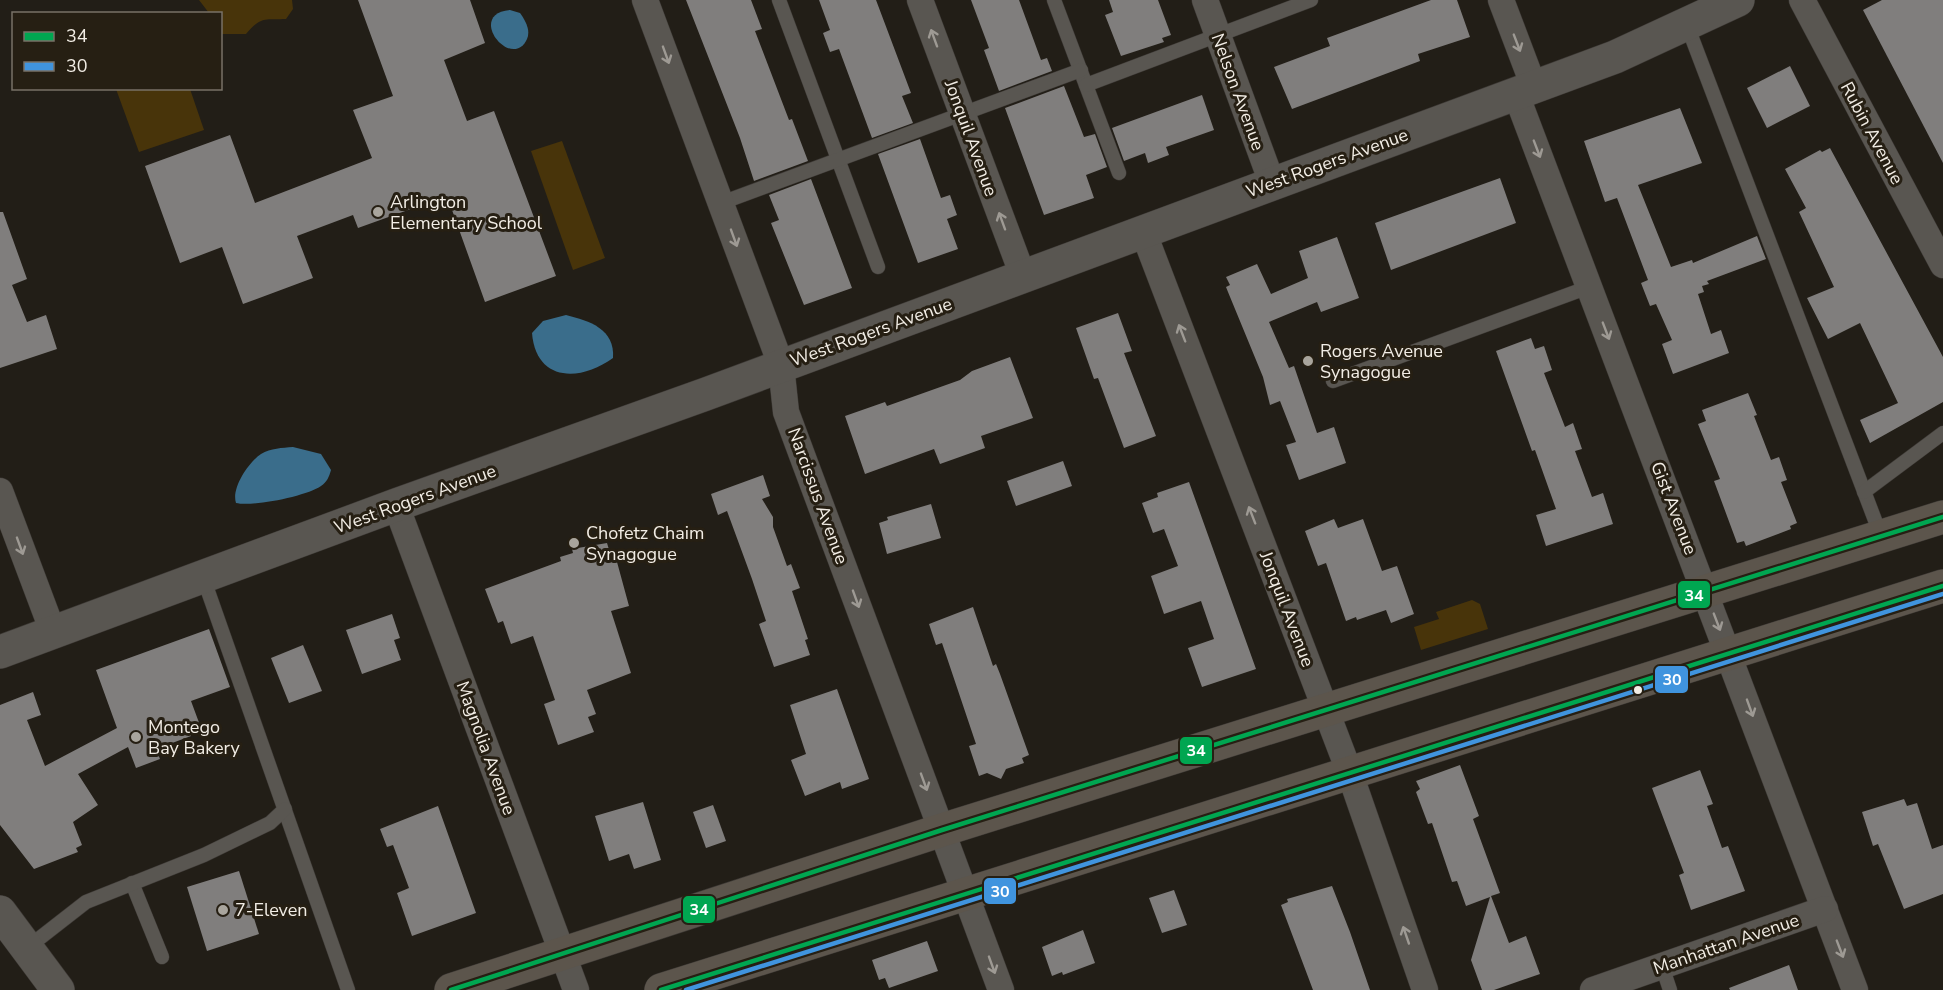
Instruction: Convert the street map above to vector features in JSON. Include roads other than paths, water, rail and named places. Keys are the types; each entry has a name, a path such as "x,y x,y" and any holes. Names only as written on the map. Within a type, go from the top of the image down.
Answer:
{"main road":[{"path":"468,987 942,830 1326,712 1943,517"},
{"path":"661,990 1349,771 1943,586"}],"street":[{"name":"Narcissus Avenue","path":"645,0 781,365 786,412 1001,990"},
{"name":"Jonquil Avenue","path":"920,0 1023,276"},
{"name":"Nelson Avenue","path":"1205,0 1272,183"},
{"name":"Gist Avenue","path":"1501,0 1525,91 1589,287 1855,990"},
{"name":"West Rogers Avenue","path":"0,652 1525,91 1615,57 1738,0"},
{"name":"Rubin Avenue","path":"1802,0 1943,265"},
{"name":"Jonquil Avenue","path":"1143,231 1349,771 1425,990"},
{"path":"2,502 52,632"},
{"name":"Magnolia Avenue","path":"396,505 576,990"},
{"name":"Manhattan Avenue","path":"1593,990 1666,978 1825,909"},
{"path":"0,912 58,990"}],"lane":[{"path":"779,0 878,267"},
{"path":"1054,0 1119,173"},
{"path":"1086,85 1311,0"},
{"path":"1688,25 1881,536"},
{"path":"721,203 1081,70"},
{"path":"1333,381 1589,287"},
{"path":"1864,492 1943,433"},
{"path":"203,577 348,990"},
{"path":"27,948 86,902 204,855 270,823 285,809"},
{"path":"132,883 162,957"}],"water":[{"path":"510,10 520,13 528,29 527,39 520,47 512,49 503,45 492,30 492,21 497,14"},
{"path":"566,315 584,320 605,333 613,348 613,358 600,366 574,374 551,369 542,361 535,349 532,333 543,321"},
{"path":"293,447 321,454 331,470 325,483 314,490 280,500 236,503 236,490 239,483 246,469 256,458 269,451"}],"place":[{"name":"Arlington Elementary School","path":"378,212"},
{"name":"Rogers Avenue Synagogue","path":"1308,361"},
{"name":"Chofetz Chaim Synagogue","path":"574,543"},
{"name":"Montego Bay Bakery","path":"136,737"},
{"name":"7-Eleven","path":"223,910"}]}
